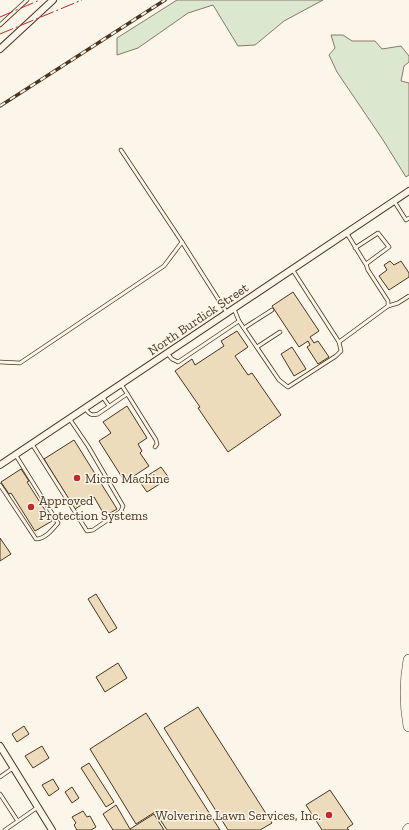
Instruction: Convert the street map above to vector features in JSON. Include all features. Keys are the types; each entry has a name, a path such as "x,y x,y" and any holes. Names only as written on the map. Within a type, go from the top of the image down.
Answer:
{"highway":[{"path":"409,660 406,695 409,726"}],"street":[{"path":"0,49 53,0"},
{"name":"North Burdick Street","path":"0,465 409,191"},
{"path":"0,746 52,830"}],"lane":[{"path":"0,24 27,0"},
{"path":"122,150 227,313"},
{"path":"394,201 406,220 409,218"},
{"path":"346,232 388,302 388,306"},
{"path":"356,248 378,233 389,247 366,264"},
{"path":"0,362 20,363 164,266 182,242"},
{"path":"234,308 239,321 279,380 288,387 336,356 341,351 339,342 292,269"},
{"path":"339,342 388,306 398,303 409,296"},
{"path":"244,328 272,310"},
{"path":"167,353 172,359 178,362 239,321"},
{"path":"257,347 280,332"},
{"path":"121,384 156,440 157,444 155,447"},
{"path":"85,408 90,414 98,414 127,394"},
{"path":"102,396 109,406"},
{"path":"32,444 87,531 93,530 121,511 122,506 88,446 69,418"},
{"path":"0,485 36,539 40,539 51,531 58,523 15,454"},
{"path":"0,777 13,768"},
{"path":"0,794 17,820"},
{"path":"5,830 17,820 38,807"}],"green space":[{"path":"177,0 323,0 284,21 255,45 238,46 213,5 188,13 138,48 117,55 117,38"},
{"path":"331,35 343,35 352,41 375,41 382,49 401,46 409,56 409,62 404,66 401,81 409,83 409,175 406,177 337,72 329,55 335,48"}],"building":[{"path":"390,261 394,265 401,261 409,273 409,277 389,290 379,276 387,270 384,265"},
{"path":"293,292 319,331 310,337 314,343 318,341 329,357 318,364 307,347 310,345 308,341 299,347 272,306"},
{"path":"237,331 248,347 235,356 248,375 252,373 281,415 228,452 198,408 200,407 175,371 192,359 195,365 224,346 221,341"},
{"path":"292,347 306,369 294,376 281,354"},
{"path":"127,406 147,438 138,444 142,451 140,453 149,466 125,482 99,441 111,433 103,422"},
{"name":"Micro Machine","path":"74,440 117,509 105,516 94,497 75,509 44,459"},
{"path":"161,467 169,478 147,492 139,481"},
{"name":"Approved Protection Systems","path":"21,469 29,481 27,482 52,521 35,531 11,493 9,494 1,482"},
{"path":"0,538 11,554 0,561"},
{"path":"96,594 117,628 109,633 88,599"},
{"path":"118,663 127,678 105,692 96,677"},
{"path":"198,707 272,823 260,830 228,830 164,728"},
{"path":"146,713 220,830 167,830 155,812 136,824 90,749"},
{"path":"24,726 29,734 17,742 12,734"},
{"path":"42,746 49,758 33,768 25,756"},
{"path":"89,763 114,802 106,807 81,768"},
{"path":"53,779 59,789 49,796 42,785"},
{"path":"72,787 79,798 72,803 65,792"},
{"name":"Wolverine Lawn Services, Inc.","path":"330,790 353,824 347,828 349,830 322,830 306,805"},
{"path":"116,805 131,830 113,830 103,814"},
{"path":"83,811 87,817 90,816 96,827 91,830 77,830 74,825 76,823 72,817"},
{"path":"154,814 164,830 130,829"}],"railway":[{"path":"0,106 165,0"}],"power":[{"path":"0,17 40,0"},
{"path":"0,34 82,0"}],"place":[{"name":"Micro Machine","path":"77,478"},
{"name":"Approved Protection Systems","path":"31,507"},
{"name":"Wolverine Lawn Services, Inc.","path":"329,815"}]}
